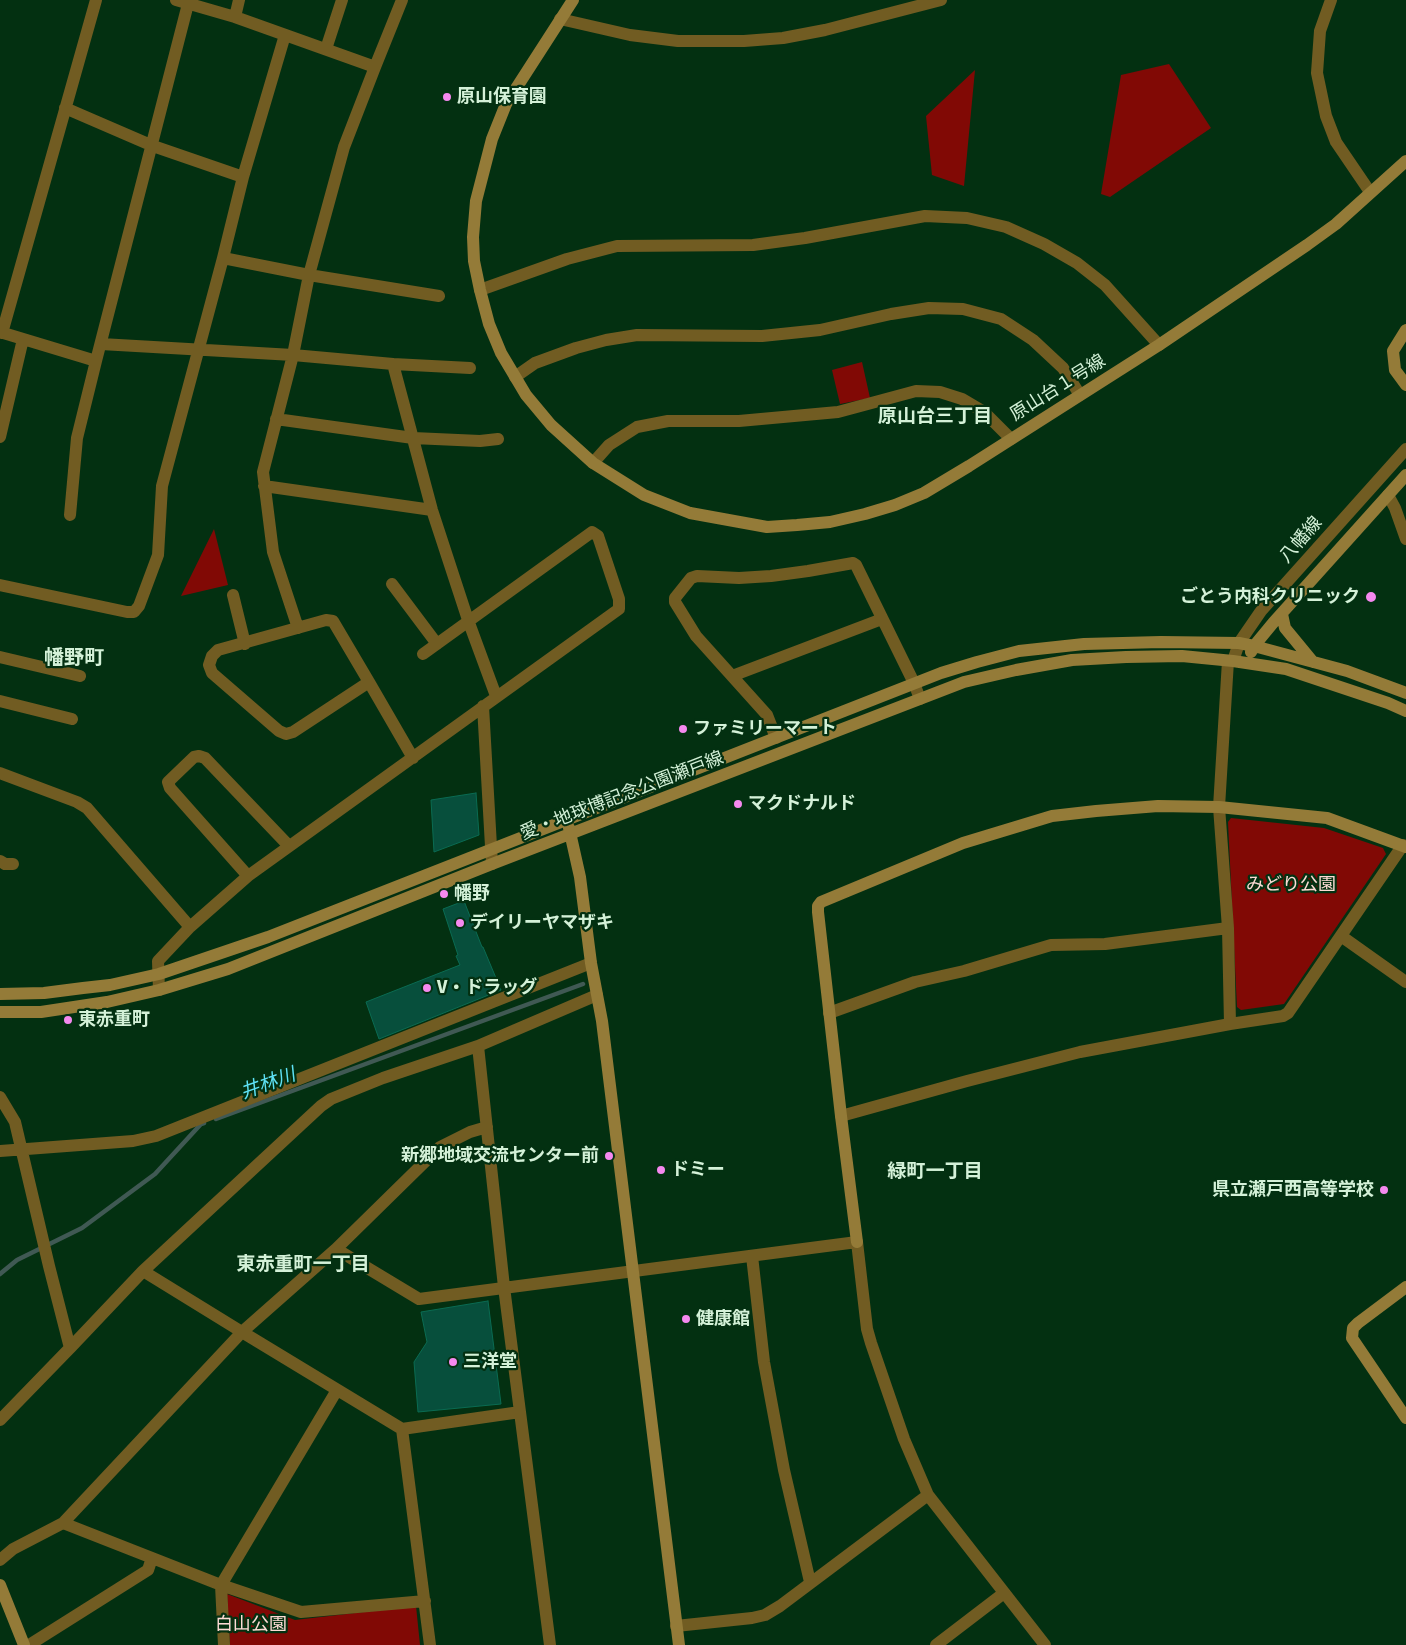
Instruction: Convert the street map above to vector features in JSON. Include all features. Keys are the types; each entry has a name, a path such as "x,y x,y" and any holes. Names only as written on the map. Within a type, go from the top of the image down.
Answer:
{"street":[{"path":"96,0 1,332 96,361"},
{"path":"234,17 239,0"},
{"path":"326,49 342,0"},
{"path":"298,628 273,552 263,472 293,356 309,275 344,147 402,0"},
{"name":"原山台１号線","path":"573,0 506,104 492,140 476,201 474,261 480,290 489,324 501,352 532,402 551,425 593,463 644,494 690,513 767,527 796,525 830,522 865,514 895,505 924,493 1159,345 1336,224 1406,161"},
{"path":"560,20 630,34 678,41 744,41 783,38 825,30 941,0"},
{"path":"1331,0 1320,31 1317,72 1326,116 1336,142 1370,192"},
{"path":"70,515 77,438 153,146 185,1 375,67"},
{"path":"0,585 127,612 134,612 139,606 158,555 162,486 243,177 284,35"},
{"path":"65,108 153,146 243,177"},
{"path":"480,290 567,259 617,246 753,245 805,238 925,216 967,218 1006,227 1044,244 1077,264 1105,285 1159,345"},
{"path":"223,258 309,275 439,296"},
{"path":"515,377 535,363 576,348 637,335 762,336 820,330 891,314 929,308 963,309 1001,319 1033,340 1063,368 1080,395"},
{"path":"1406,330 1393,351 1395,370 1406,385"},
{"path":"0,437 22,339"},
{"path":"101,344 470,368"},
{"path":"393,364 432,510 468,620 496,696"},
{"path":"593,463 609,445 637,427 668,421 738,421 838,412 916,391 940,392 962,399 984,412 1011,439"},
{"path":"276,419 413,438 480,441 498,438"},
{"name":"八幡線","path":"1230,1024 1228,928 1220,807 1238,643 1261,611 1406,449"},
{"name":"八幡線","path":"1236,661 1254,646 1406,475"},
{"path":"264,486 432,510"},
{"path":"1388,495 1395,508 1406,539"},
{"path":"159,990 158,961 190,927 248,876 619,609 619,599 598,536 592,532 423,654"},
{"path":"776,738 767,715 696,636 675,602 675,598 691,578 697,576 739,578 771,576 853,563 856,565 920,699"},
{"path":"392,584 437,644"},
{"path":"233,595 244,644"},
{"path":"1282,614 1284,628 1313,662"},
{"path":"732,676 882,619"},
{"path":"369,682 293,732 286,734 279,731 212,673 209,665 212,656 218,650 326,620 333,621 369,682 413,758"},
{"name":"愛・地球博記念公園瀬戸線","path":"0,994 44,993 110,985 159,974 268,937 914,683 977,662 1019,652 1084,644 1238,643 1347,672 1406,693"},
{"name":"愛・地球博記念公園瀬戸線","path":"0,1012 41,1012 107,1002 159,990 228,969 492,864 572,835 964,682 1016,670 1072,660 1182,656 1236,661 1286,669 1388,703 1406,711"},
{"path":"0,657 80,676"},
{"path":"0,701 72,719"},
{"path":"484,706 492,864"},
{"path":"248,876 170,788 168,782 194,757 205,758 289,846"},
{"path":"0,773 77,802 87,808 190,927"},
{"path":"841,1116 1080,1052 1283,1016 1288,1013 1405,846 1327,818 1220,807 1158,806 1052,816 963,843 820,902 818,906 841,1116 867,1329 871,1343 904,1438 928,1495 1045,1645"},
{"path":"566,819 572,835 580,877 591,963 603,1030 679,1645"},
{"path":"0,861 5,864 13,864"},
{"path":"829,1013 915,982 964,971 1051,945 1105,944 1228,928"},
{"path":"1341,936 1406,982"},
{"path":"0,1151 133,1141 156,1136 591,963"},
{"path":"0,1420 143,1271 314,1112 331,1099 383,1078 478,1046 597,995"},
{"path":"478,1046 504,1287 550,1645"},
{"path":"0,1097 15,1122 48,1266 70,1348"},
{"path":"0,1560 13,1549 63,1523 242,1332 336,1249 440,1147 470,1132 487,1127"},
{"path":"336,1249 419,1299 857,1242"},
{"path":"752,1256 764,1362 784,1470 810,1582"},
{"path":"143,1271 402,1429 520,1412"},
{"path":"1406,1287 1358,1323 1353,1328 1352,1338 1406,1418"},
{"path":"224,1645 221,1585 337,1390"},
{"path":"402,1429 430,1645"},
{"path":"676,1626 765,1615 780,1606 928,1495"},
{"path":"63,1523 221,1585 301,1612 425,1601"},
{"path":"29,1645 148,1570 152,1558"},
{"path":"0,1586 24,1645"},
{"path":"936,1645 1004,1593"}],"green space":[{"path":"1169,64 1211,128 1110,197 1101,194 1121,75"},
{"path":"975,70 964,186 932,175 926,116"},
{"path":"862,362 870,398 840,404 832,370"},
{"path":"214,529 228,585 181,596"},
{"name":"みどり公園","path":"1231,818 1324,828 1383,848 1386,854 1284,1004 1241,1010 1237,1007 1228,822"},
{"name":"白山公園","path":"227,1594 295,1620 416,1606 420,1645 230,1645"}],"building":[{"path":"476,793 479,835 434,852 431,800"},
{"path":"464,901 501,990 379,1039 366,1002 460,965 443,909"},
{"path":"488,1301 501,1404 418,1412 414,1362 427,1342 421,1312"}],"waterway":[{"name":"井林川","path":"216,1119 583,984"},
{"name":"井林川","path":"0,1274 17,1260 82,1228 155,1174 204,1123"}],"place":[{"name":"原山保育園","path":"447,97"},
{"name":"ごとう内科クリニック","path":"1371,597"},
{"name":"ファミリーマート","path":"683,729"},
{"name":"マクドナルド","path":"738,804"},
{"name":"幡野","path":"444,894"},
{"name":"デイリーヤマザキ","path":"460,923"},
{"name":"V・ドラッグ","path":"427,988"},
{"name":"東赤重町","path":"68,1020"},
{"name":"新郷地域交流センター前","path":"609,1156"},
{"name":"ドミー","path":"661,1170"},
{"name":"県立瀬戸西高等学校","path":"1384,1190"},
{"name":"健康館","path":"686,1319"},
{"name":"三洋堂","path":"453,1362"}],"district":[{"name":"原山台三丁目","path":"935,417"},
{"name":"幡野町","path":"74,658"},
{"name":"緑町一丁目","path":"935,1172"},
{"name":"東赤重町一丁目","path":"303,1265"}]}
